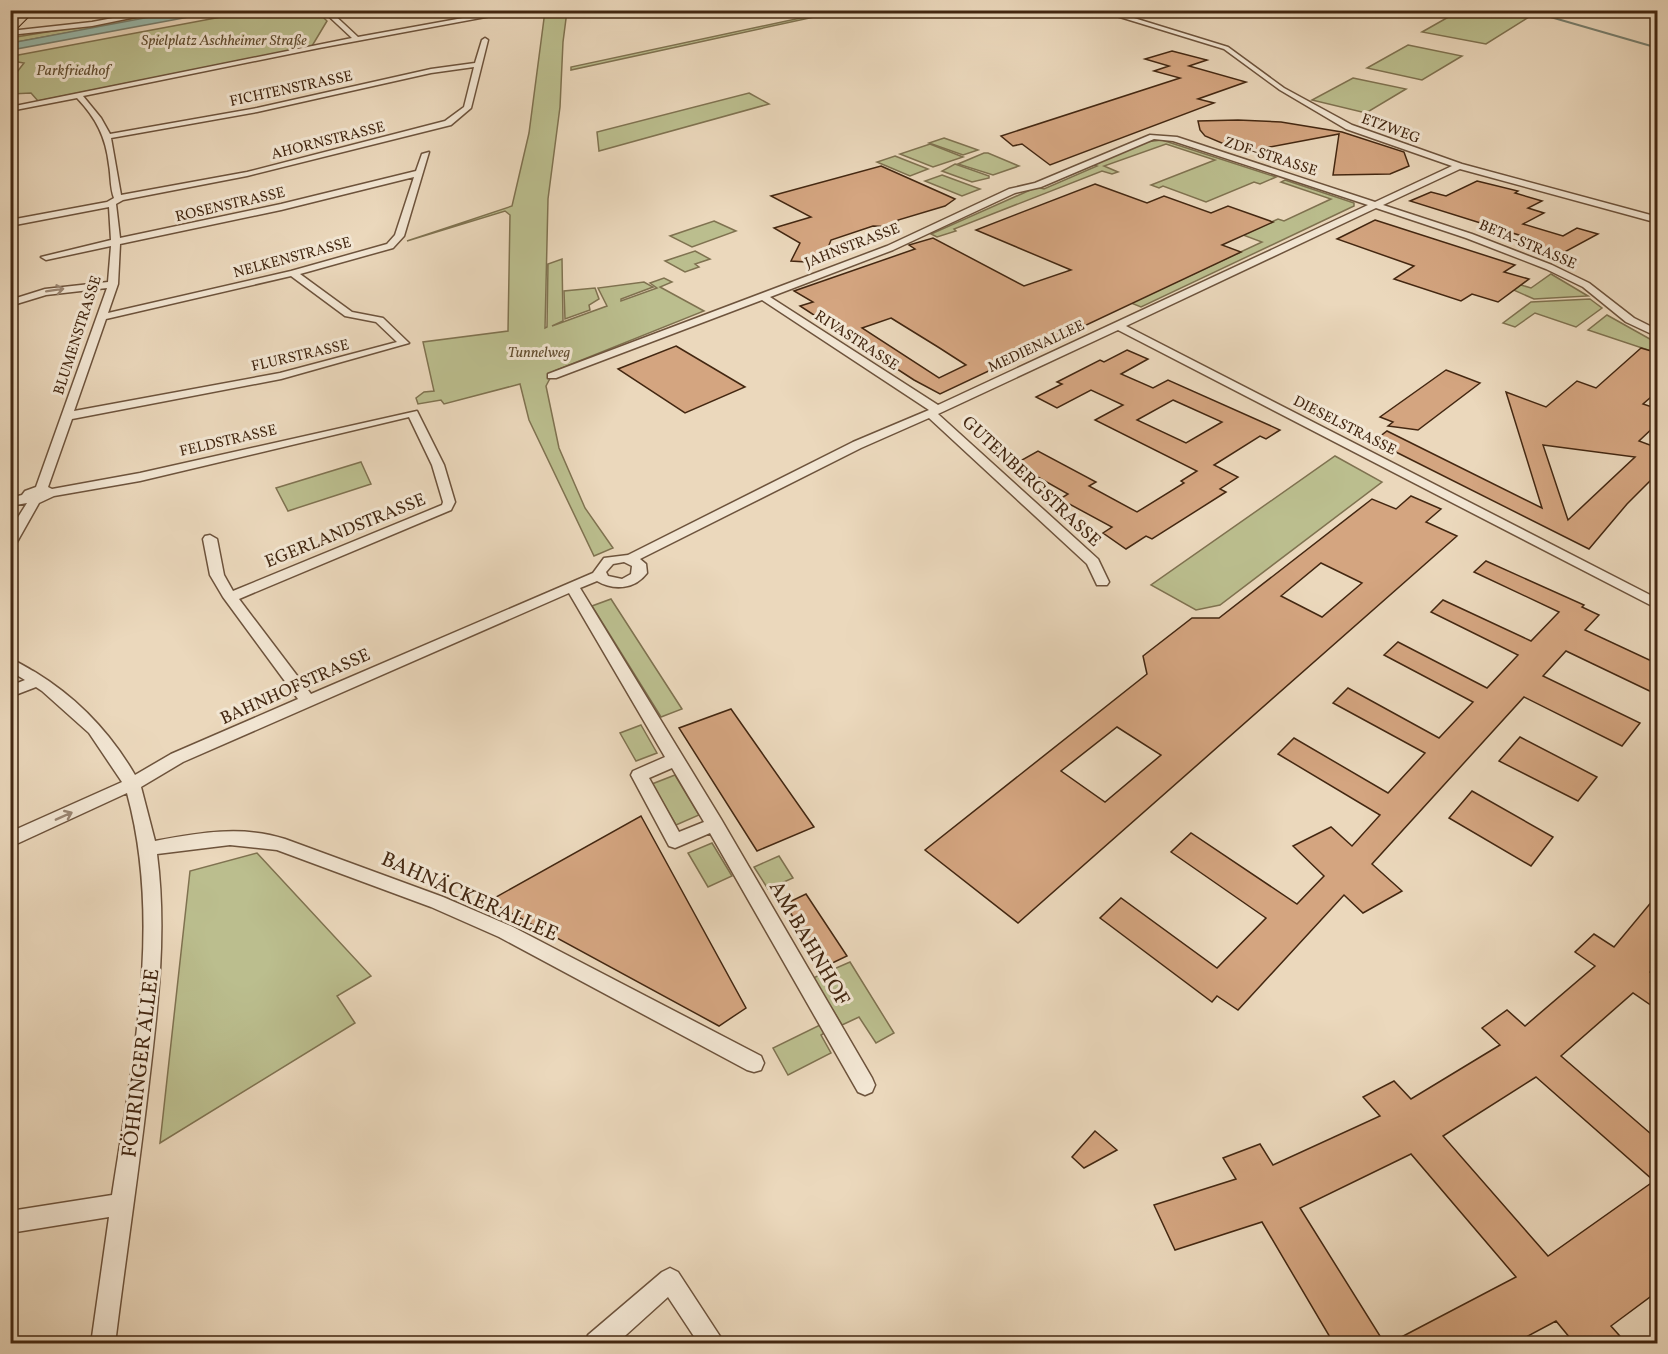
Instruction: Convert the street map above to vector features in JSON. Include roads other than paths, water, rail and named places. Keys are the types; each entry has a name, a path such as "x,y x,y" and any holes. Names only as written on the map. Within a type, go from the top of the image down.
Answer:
{"main road":[{"path":"11,33 32,10"}],"street":[{"path":"11,33 92,24 167,10"},
{"path":"326,10 357,39"},
{"path":"473,10 481,17"},
{"path":"10,109 357,39 520,10"},
{"name":"ETZWEG","path":"1100,10 1227,48 1282,88 1349,127 1459,166 1658,220"},
{"name":"AHORNSTRASSE","path":"120,198 248,174 448,123 467,108 485,40"},
{"name":"FICHTENSTRASSE","path":"110,135 257,110 431,70 478,65"},
{"path":"10,223 110,204 120,198 117,196 110,135 94,111 79,96"},
{"name":"ZDF-STRASSE","path":"1158,136 1375,205"},
{"name":"JAHNSTRASSE","path":"552,376 890,248 1012,191 1038,185 1143,139 1158,136"},
{"name":"NELKENSTRASSE","path":"102,317 293,273 380,249 396,242 426,154"},
{"name":"MEDIENALLEE","path":"599,575 601,567 609,561 630,559 857,445 934,412 1459,166"},
{"name":"ROSENSTRASSE","path":"46,257 420,173"},
{"name":"BLUMENSTRASSE","path":"10,542 38,495 68,416 113,284 116,243 113,206 110,204"},
{"name":"BETA-STRASSE","path":"1375,205 1469,236 1549,267 1586,285 1630,320 1658,334"},
{"name":"FLURSTRASSE","path":"68,416 273,378 405,343 379,321 349,314 293,273"},
{"path":"10,303 45,292 113,284"},
{"name":"RIVASTRASSE","path":"761,295 934,412"},
{"name":"DIESELSTRASSE","path":"1118,326 1658,605"},
{"name":"GUTENBERGSTRASSE","path":"934,412 1093,562 1102,582"},
{"name":"FELDSTRASSE","path":"10,502 150,475 413,413"},
{"name":"EGERLANDSTRASSE","path":"230,597 447,507 449,502 438,465 413,413"},
{"path":"210,539 217,575 230,597 308,701"},
{"path":"599,575 612,583 632,580 640,573 640,568 630,559"},
{"name":"BAHNHOFSTRASSE","path":"10,840 132,784 177,758 599,575"},
{"name":"AM BAHNHOF","path":"572,587 715,824 865,1085"},
{"name":"FÖHRINGER ALLEE","path":"10,664 39,680 90,723 106,740 132,784 150,849 156,908 150,986 124,1204 104,1344"},
{"path":"10,692 39,680"},
{"path":"676,759 639,775 675,840 715,824"},
{"name":"BAHNÄCKERALLEE","path":"150,849 212,837 259,838 279,844 437,902 506,932 754,1063"},
{"path":"10,1222 124,1204"},
{"path":"597,1344 670,1280 712,1344"}],"waterway":[{"path":"1547,16 1658,48"}],"park label":[{"name":"Spielplatz Aschheimer Straße","path":"224,40"},
{"name":"Parkfriedhof","path":"73,70"},
{"name":"Tunnelweg","path":"539,352"}]}
